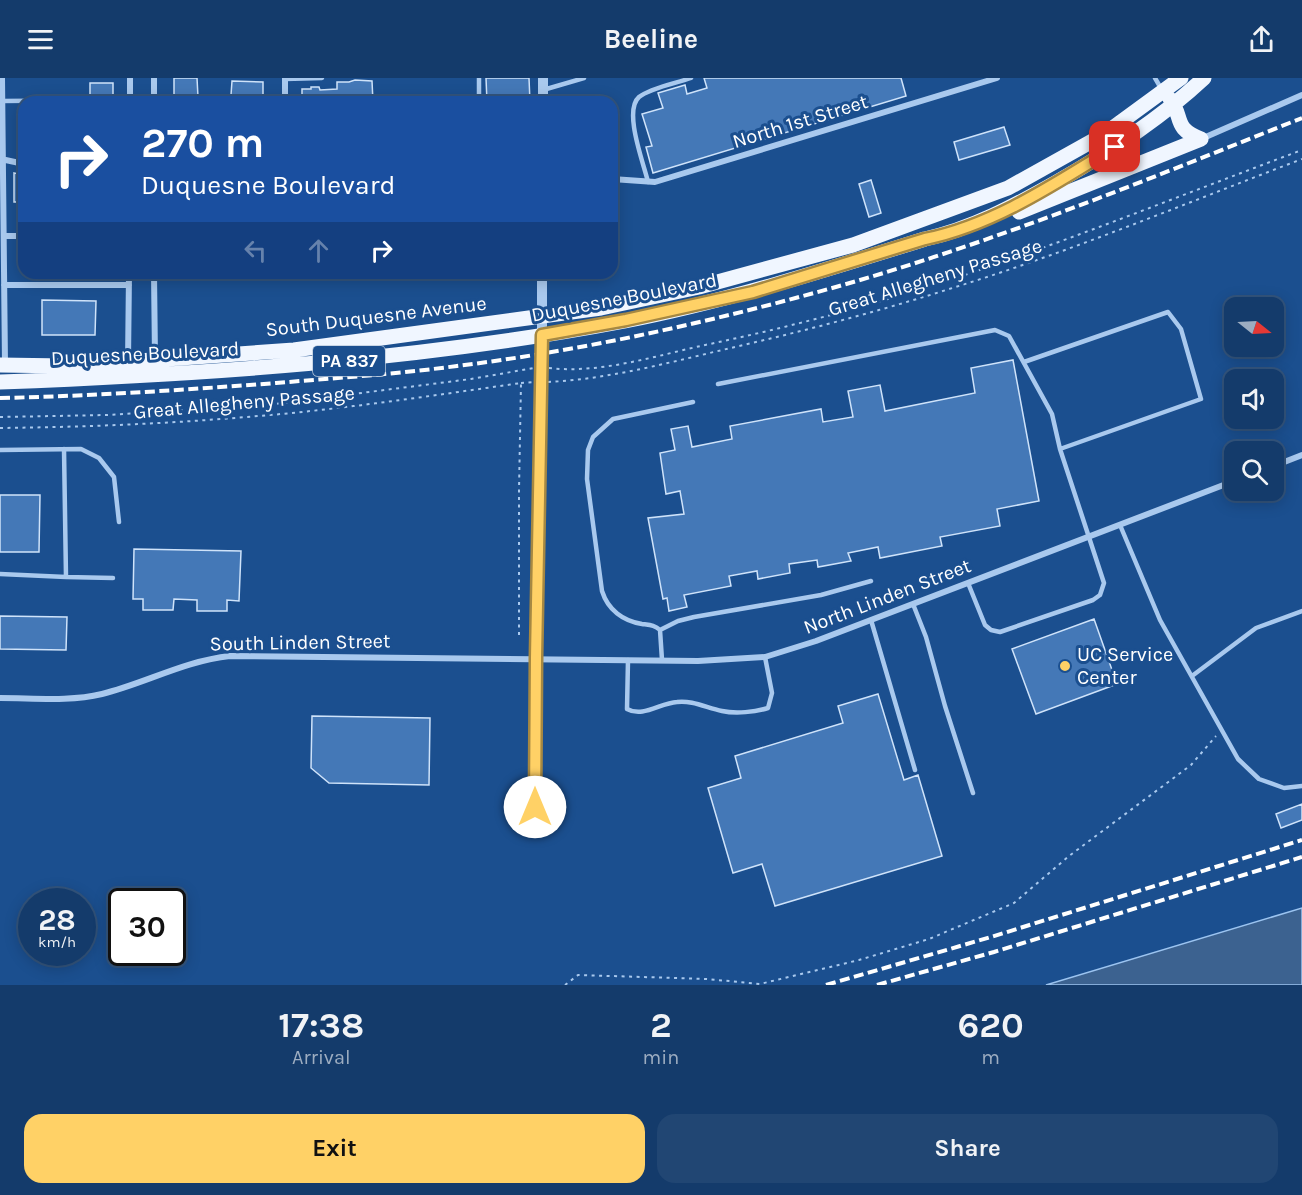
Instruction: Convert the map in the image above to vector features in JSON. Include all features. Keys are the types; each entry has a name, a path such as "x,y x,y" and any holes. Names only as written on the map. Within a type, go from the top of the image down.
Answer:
{"main road":[{"name":"Duquesne Boulevard","path":"541,317 602,308 699,287 853,245 1008,188 1104,135 1180,78"},
{"name":"Duquesne Boulevard","path":"155,368 375,359 542,335 626,320 753,292 925,239 950,234 1004,210 1115,147 1174,105 1204,78"},
{"path":"1164,92 1174,105 1182,128 1187,133 1201,139"},
{"path":"925,219 933,229 950,234 1026,210 1201,139"},
{"name":"South Duquesne Avenue","path":"3,365 128,370 155,368 541,317"},
{"name":"Duquesne Boulevard","path":"0,382 128,370"}],"street":[{"path":"2,78 3,365"},
{"path":"130,78 130,96"},
{"path":"154,78 154,96"},
{"path":"285,78 285,96"},
{"path":"543,78 543,96"},
{"name":"North 1st Street","path":"618,180 655,182 997,78"},
{"path":"1201,139 1302,95"},
{"path":"1,159 18,163"},
{"path":"2,233 18,235"},
{"path":"128,370 129,279"},
{"path":"154,279 155,368"},
{"path":"535,807 542,279"},
{"path":"4,285 129,285"},
{"path":"1284,462 1302,455"},
{"name":"North Linden Street","path":"536,658 727,660 765,657 816,641 1224,485"},
{"name":"South Linden Street","path":"0,698 86,697 105,693 195,661 230,656 536,658"}],"lane":[{"path":"285,78 322,78"},
{"path":"479,78 479,96"},
{"path":"543,96 584,78"},
{"path":"648,182 633,122 632,112 635,102 645,94 691,78"},
{"path":"1155,78 1164,92"},
{"path":"1,101 18,101"},
{"path":"1024,362 1168,312 1181,329 1201,399 1060,449"},
{"path":"718,384 995,330 1009,336 1052,414 1060,449 1104,583 1100,595 1093,600 1000,632 991,630 985,625 968,583"},
{"path":"660,630 650,624 627,620 618,615 605,600 587,479 588,450 593,437 613,419 693,402"},
{"path":"64,449 66,577"},
{"path":"0,450 81,449 99,458 114,477 119,522"},
{"path":"1120,525 1160,620 1238,759 1260,779 1284,788 1302,786"},
{"path":"0,574 113,578"},
{"path":"660,630 678,621 694,617 821,595 871,581"},
{"path":"913,604 926,637 973,793"},
{"path":"1192,676 1256,628 1302,611"},
{"path":"871,620 915,770"},
{"path":"660,630 662,660"},
{"path":"628,660 627,709 633,712 645,711 676,702 688,702 725,712 768,708 772,693 765,657"}],"path":[{"path":"0,417 107,415 259,406 471,379 542,367 569,370 621,363 851,310 970,273 1077,236 1302,150"},
{"name":"Great Allegheny Passage","path":"565,381 627,372 816,328 962,285 1043,258 1302,159"},
{"name":"Great Allegheny Passage","path":"0,428 110,426 247,417 393,402 521,383 519,638"},
{"path":"565,985 578,975 707,979 760,984 859,960 929,939 1014,903 1069,856 1191,765 1213,741 1221,728"}],"water":[{"path":"1302,908 1302,985 1046,985"}],"building":[{"path":"174,78 197,78 198,96 174,96"},
{"path":"486,78 529,78 530,96 487,96"},
{"path":"704,78 901,78 906,96 653,173 646,147 652,146 642,114 663,108 658,93 685,85 687,94 707,88"},
{"path":"232,81 263,82 263,96 231,95"},
{"path":"372,81 373,96 302,96 302,89 319,87 320,90 337,89 337,82"},
{"path":"90,83 113,83 113,96 90,96"},
{"path":"1004,127 1010,145 959,160 954,142"},
{"path":"14,173 18,174 18,202 14,202"},
{"path":"871,180 881,213 869,217 859,184"},
{"path":"42,300 96,301 95,335 42,335"},
{"path":"1013,360 1039,501 997,509 1000,526 940,537 942,546 880,558 878,547 848,553 851,561 818,567 817,560 789,564 790,573 758,579 757,571 729,576 731,586 684,595 687,607 669,611 667,598 663,599 648,518 684,514 680,491 666,494 660,453 675,450 671,429 688,426 692,447 732,439 730,426 821,409 823,422 853,417 848,391 880,385 885,411 975,393 971,368"},
{"path":"0,495 40,495 39,552 0,552"},
{"path":"134,549 241,551 239,601 227,600 227,611 197,611 197,600 174,599 173,610 143,610 143,599 133,599"},
{"path":"0,616 67,617 66,650 0,649"},
{"name":"UC Service Center","path":"1094,619 1117,684 1036,714 1012,649"},
{"path":"878,694 904,780 918,775 942,856 775,906 762,864 733,873 708,788 741,778 735,756 843,723 838,706"},
{"path":"312,716 430,718 429,785 329,783 311,768"},
{"path":"1302,804 1302,820 1281,828 1276,814"}],"railway":[{"path":"0,398 172,390 389,374 502,360 637,336 814,293 938,256 1060,213 1302,118"},
{"path":"826,985 991,937 1302,840"},
{"path":"877,985 994,952 1302,857"}],"place":[{"name":"UC Service Center","path":"1065,666"}],"route":[{"path":"535,807 542,335 626,320 753,292 925,239 950,234 1034,195 1115,147"}]}
